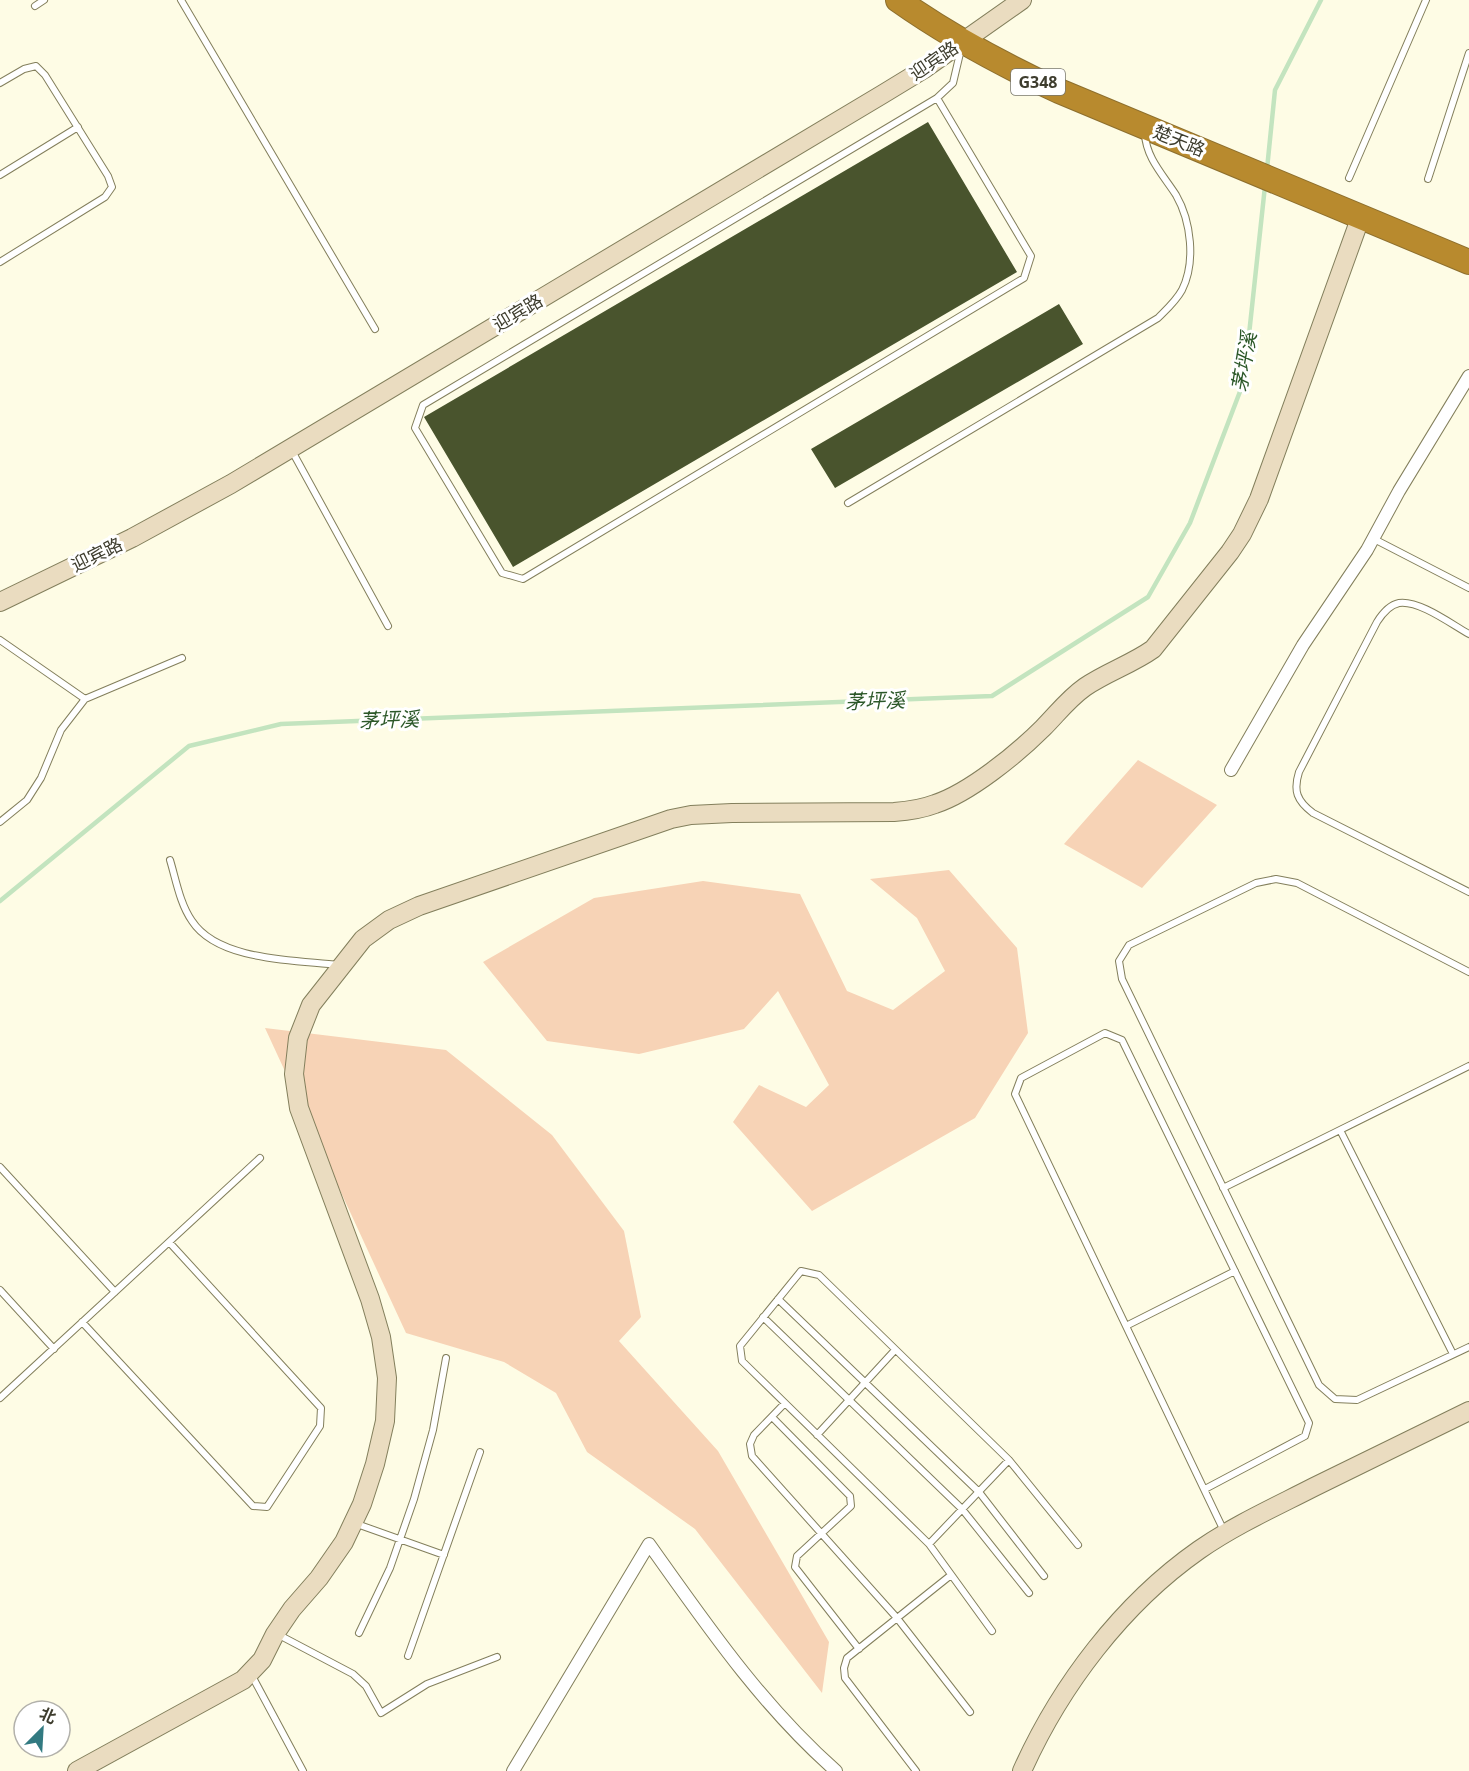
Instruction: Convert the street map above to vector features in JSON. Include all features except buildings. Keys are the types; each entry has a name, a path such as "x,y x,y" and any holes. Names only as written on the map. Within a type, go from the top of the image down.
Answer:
{"highway":[{"name":"楚天路","path":"898,0 962,42 1059,92 1469,262"}],"street":[{"name":"迎宾路","path":"0,602 183,512 291,449 883,94 1022,0"},
{"path":"77,1771 243,1680 262,1659 275,1634 344,1542 362,1504 375,1464 385,1421 387,1378 381,1337 370,1299 304,1124 295,1091 294,1074 298,1038 303,1021 322,990 363,939 404,912 672,819 711,814 905,811 936,804 973,783 1024,746 1062,706 1085,687 1153,649 1230,552 1242,534 1259,499 1361,216"},
{"path":"1231,770 1303,645 1349,578 1469,376"},
{"path":"1022,1771 1049,1719 1080,1671 1116,1627 1155,1586 1198,1551 1245,1522 1469,1411"},
{"path":"513,1771 649,1544 751,1683 790,1728 836,1771"}],"lane":[{"path":"35,6 44,0"},
{"path":"181,0 375,329"},
{"path":"1349,178 1426,0"},
{"path":"937,98 1031,256 1024,278 523,579 502,573 415,428 423,405 937,98 953,83 962,42"},
{"path":"1428,179 1469,52"},
{"path":"0,83 24,69 36,66 45,75 108,176 112,188 105,197 0,262"},
{"path":"848,503 1158,318 1171,306 1188,275 1190,243 1188,228 1177,197 1152,159 1145,143 1145,127"},
{"path":"0,174 78,128"},
{"path":"291,449 388,626"},
{"path":"1373,538 1469,588"},
{"path":"1469,634 1425,609 1411,604 1397,603 1385,611 1377,621 1295,783 1296,796 1303,806 1313,813 1469,892"},
{"path":"0,640 85,699"},
{"path":"0,822 27,800 41,778 62,730 85,699 182,658"},
{"path":"170,860 184,905 193,922 209,938 229,948 250,954 342,966"},
{"path":"1469,972 1297,883 1276,879 1256,883 1129,945 1119,961 1122,980 1320,1386 1335,1399 1357,1400 1469,1347"},
{"path":"1205,1490 1305,1436 1309,1423 1122,1040 1105,1033 1021,1078 1015,1094 1226,1534"},
{"path":"1223,1188 1469,1066"},
{"path":"1340,1130 1453,1354"},
{"path":"0,1398 260,1158"},
{"path":"0,1167 115,1292"},
{"path":"82,1322 253,1506 267,1507 320,1426 321,1408 169,1242"},
{"path":"1126,1326 1235,1271"},
{"path":"992,1631 929,1544 742,1361 740,1346 801,1272 819,1275 1009,1460 1078,1545"},
{"path":"0,1290 54,1348"},
{"path":"778,1299 979,1492 1044,1576"},
{"path":"763,1317 962,1509 1029,1593"},
{"path":"817,1435 895,1350"},
{"path":"359,1633 390,1568 400,1540 433,1430 446,1358"},
{"path":"785,1403 754,1435 750,1444 752,1456 897,1618 970,1712"},
{"path":"772,1417 850,1496 851,1506 796,1556 795,1567 859,1649"},
{"path":"408,1656 480,1452"},
{"path":"929,1544 1009,1460"},
{"path":"353,1523 444,1555"},
{"path":"916,1771 845,1678 844,1668 847,1658 951,1575"},
{"path":"275,1634 353,1674 366,1686 381,1713 427,1684 497,1657"},
{"path":"250,1672 303,1771"}],"shaded area":[{"path":"1138,760 1217,805 1142,888 1064,844"},
{"path":"949,870 1017,948 1028,1033 975,1118 812,1211 733,1122 759,1085 806,1107 829,1085 778,991 744,1029 639,1054 547,1041 483,962 594,898 703,881 800,894 847,991 893,1010 945,971 917,918 870,879"},
{"path":"265,1028 446,1050 552,1135 624,1231 641,1317 619,1341 718,1451 829,1642 822,1693 695,1529 587,1452 556,1393 504,1362 406,1333"}],"waterway":[{"name":"茅坪溪","path":"1267,169 1275,90 1321,0"},
{"name":"茅坪溪","path":"0,901 189,746 281,724 992,696 1148,597 1190,523 1244,381 1265,186"}]}
